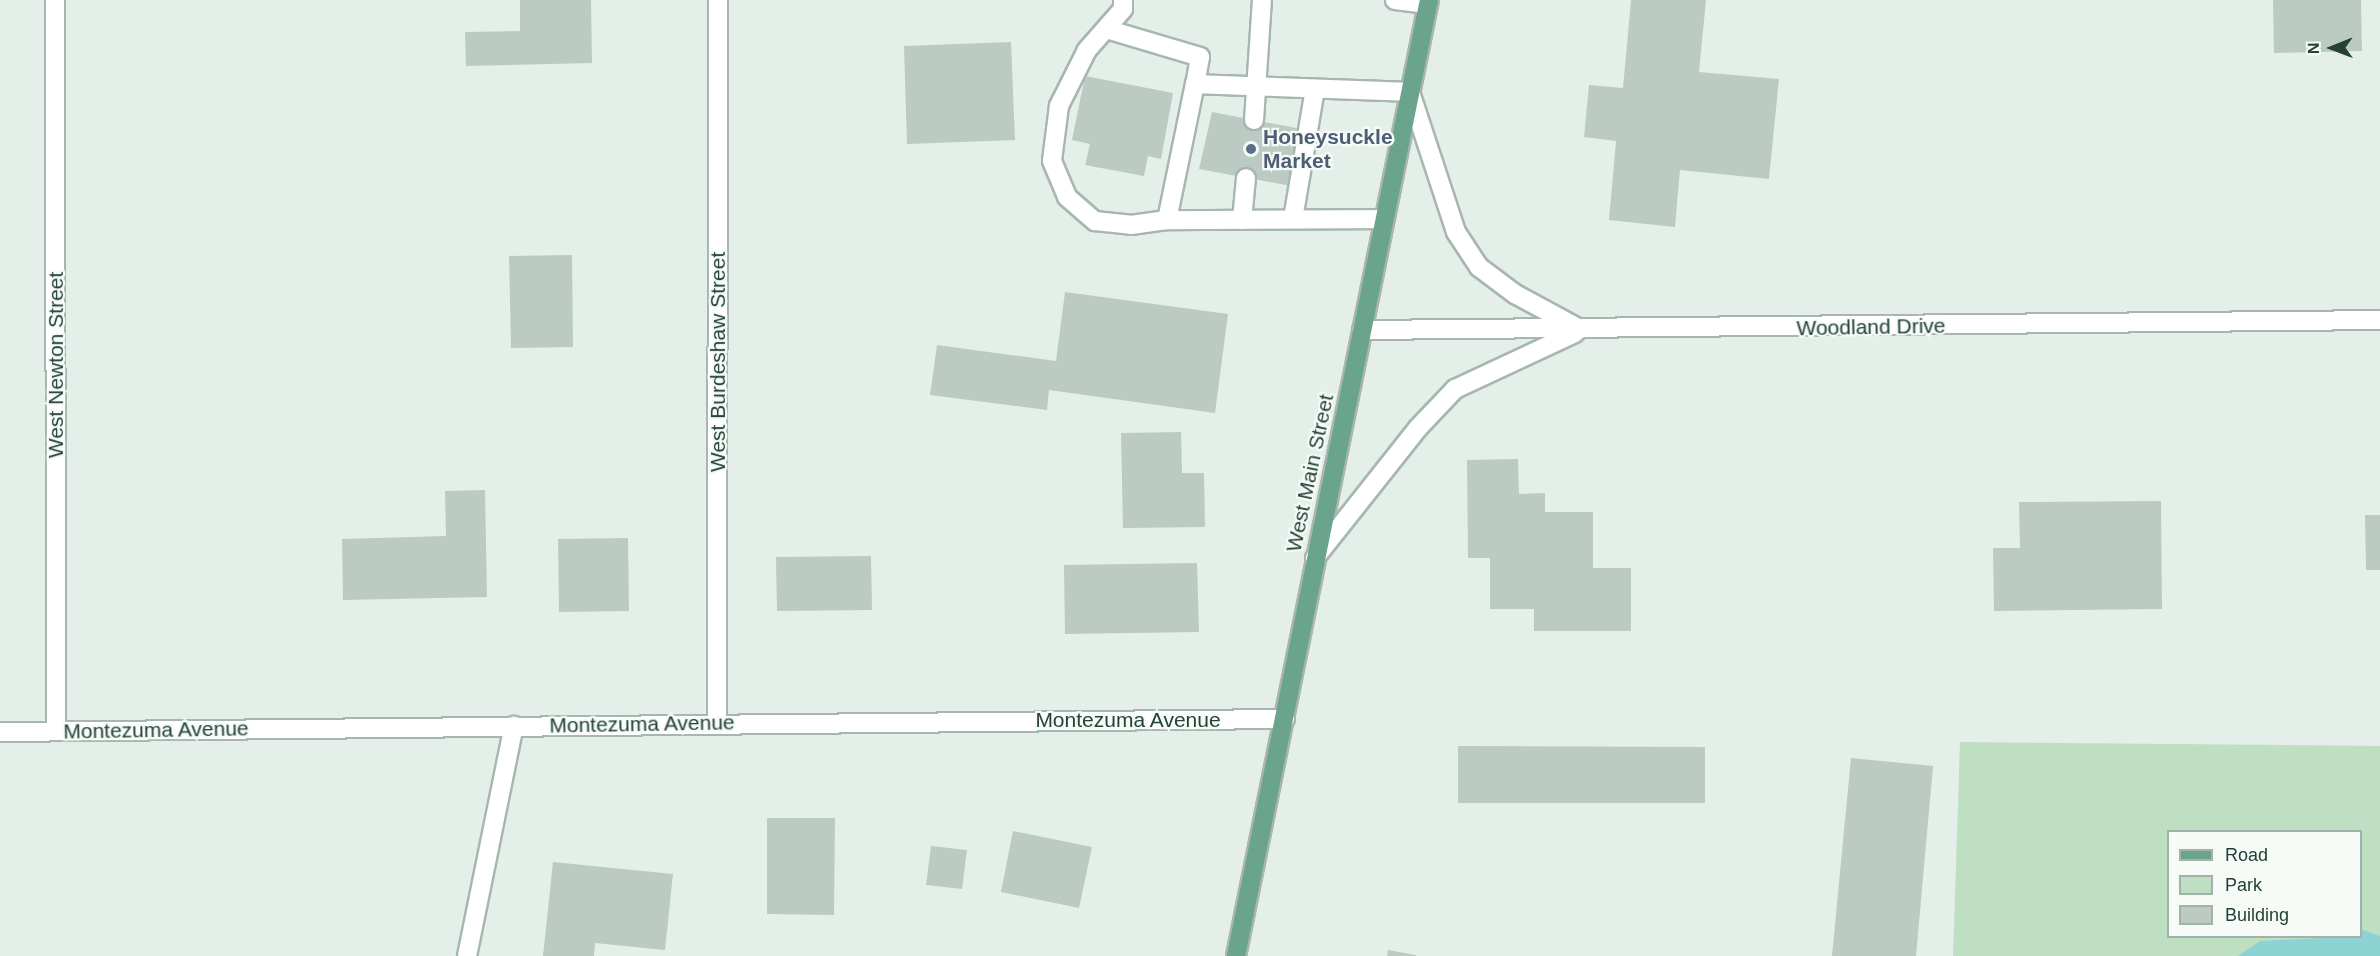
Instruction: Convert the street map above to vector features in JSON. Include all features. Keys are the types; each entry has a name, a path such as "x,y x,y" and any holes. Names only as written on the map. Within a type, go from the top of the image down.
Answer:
{"main road":[{"name":"West Main Street","path":"1236,956 1429,2"}],"street":[{"name":"West Newton Street","path":"55,0 56,731"},
{"name":"West Burdeshaw Street","path":"717,724 718,0"},
{"path":"1124,0 1124,9 1087,50 1059,106 1052,161 1067,197 1095,221 1131,225 1167,220 1384,219"},
{"path":"1254,120 1262,0"},
{"path":"1395,0 1429,2"},
{"path":"1106,29 1200,57 1167,220"},
{"path":"1195,84 1410,92 1456,232 1479,267 1515,294 1582,330"},
{"path":"1293,219 1315,88"},
{"path":"1242,220 1246,178"},
{"name":"Woodland Drive","path":"1362,330 1582,330 2380,320"},
{"path":"1315,558 1418,428 1455,389 1582,330"},
{"name":"Montezuma Avenue","path":"0,732 1285,719"},
{"path":"467,956 514,726"}],"green space":[{"path":"1960,742 2380,746 2380,956 1953,956"}],"water":[{"path":"2362,929 2380,936 2380,956 2238,956 2260,941 2362,938"}],"building":[{"path":"520,0 591,0 592,63 466,66 465,32 520,31"},
{"path":"1631,0 1706,0 1699,72 1779,79 1769,179 1680,170 1675,227 1609,220 1616,141 1584,137 1589,85 1623,88"},
{"path":"2273,0 2361,0 2362,51 2274,53"},
{"path":"1011,42 1015,140 907,144 904,46"},
{"path":"1085,76 1173,93 1161,159 1148,156 1144,176 1085,165 1090,144 1072,140"},
{"name":"Honeysuckle Market","path":"1212,112 1301,129 1291,186 1199,169"},
{"path":"572,255 573,347 511,348 509,256"},
{"path":"1065,292 1228,314 1215,413 1049,390 1047,410 930,395 937,345 1056,361"},
{"path":"1181,432 1182,473 1204,473 1205,527 1123,528 1121,433"},
{"path":"1518,459 1519,494 1545,493 1545,512 1593,512 1593,568 1631,568 1631,631 1534,631 1534,609 1490,609 1490,558 1468,558 1467,460"},
{"path":"485,490 487,597 343,600 342,539 446,536 445,491"},
{"path":"2161,501 2162,609 1994,611 1993,548 2020,548 2019,502"},
{"path":"2365,515 2380,515 2380,570 2366,570"},
{"path":"628,538 629,611 559,612 558,539"},
{"path":"871,556 872,610 777,611 776,557"},
{"path":"1197,563 1199,632 1065,634 1064,565"},
{"path":"1458,746 1705,747 1705,803 1458,803"},
{"path":"1851,758 1933,766 1916,956 1832,956"},
{"path":"767,818 835,818 834,915 767,914"},
{"path":"1013,831 1092,847 1079,908 1001,892"},
{"path":"931,846 967,850 962,889 926,885"},
{"path":"553,862 673,874 665,950 595,943 594,956 543,956"},
{"path":"1388,950 1416,955 1416,956 1387,956"}],"place":[{"name":"Honeysuckle Market","path":"1251,149"}]}
